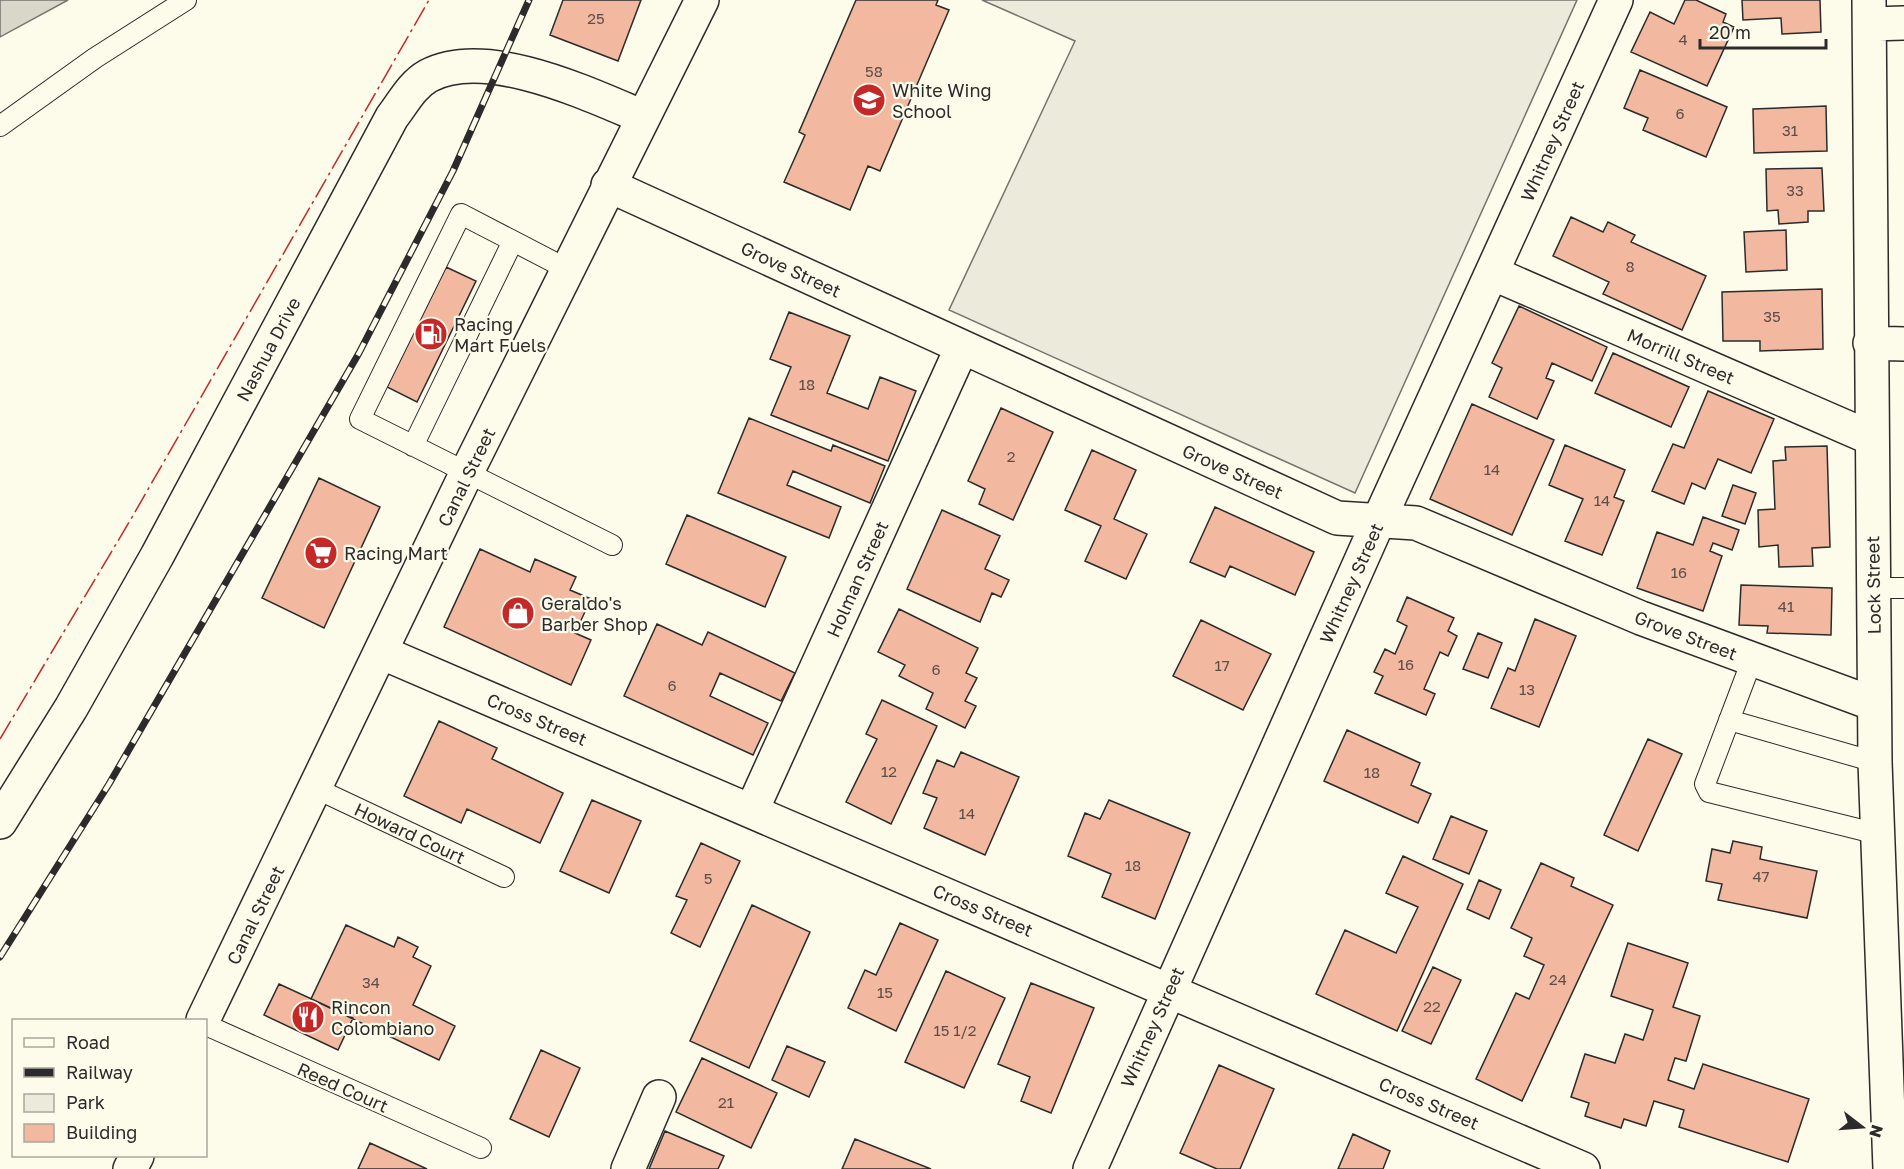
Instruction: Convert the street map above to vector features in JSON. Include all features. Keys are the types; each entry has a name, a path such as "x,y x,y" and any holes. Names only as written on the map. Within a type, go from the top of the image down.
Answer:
{"street":[{"name":"Canal Street","path":"203,1019 317,789 466,474 702,0"},
{"name":"Whitney Street","path":"1090,1169 1379,520 1616,0"},
{"path":"1870,12 1904,23"},
{"name":"Lock Street","path":"1870,12 1871,438 1889,588 1874,704 1875,762 1878,834 1892,867 1894,1153"},
{"name":"Nashua Drive","path":"0,822 71,708 157,556 393,117 414,87 440,71 500,68 561,84 643,117"},
{"name":"Grove Street","path":"608,185 1337,518 1416,523 1631,614 1874,704"},
{"name":"Morrill Street","path":"1492,273 1871,438"},
{"path":"1870,343 1904,344"},
{"name":"Holman Street","path":"752,810 962,347"},
{"name":"Cross Street","path":"382,653 752,810 1168,992 1583,1169"},
{"path":"628,1169 659,1097"}],"lane":[{"path":"0,126 95,58 186,0"},
{"path":"567,269 461,214 360,419 612,545"},
{"path":"413,446 513,240"},
{"path":"1752,660 1705,784 1709,792 1878,834"},
{"path":"1729,720 1875,762"},
{"name":"Howard Court","path":"317,789 504,877"},
{"name":"Reed Court","path":"207,1025 481,1148"}],"green space":[{"path":"982,0 1577,0 1355,493 949,310 1075,41"}],"shaded area":[{"path":"0,0 68,0 0,37"}],"building":[{"path":"563,0 641,0 618,61 550,35"},
{"path":"856,0 938,0 936,5 949,10 880,171 868,166 850,210 784,182 805,135 799,132"},
{"path":"1685,0 1696,0 1726,14 1723,22 1734,27 1707,86 1631,52 1650,12 1674,24"},
{"path":"1742,0 1820,0 1821,32 1782,34 1781,18 1743,20"},
{"path":"1640,70 1727,107 1706,157 1643,130 1648,118 1624,108"},
{"path":"1826,106 1827,151 1754,153 1753,109"},
{"path":"1822,168 1824,211 1808,211 1808,222 1779,224 1778,210 1767,211 1766,169"},
{"path":"1571,217 1603,232 1608,222 1635,235 1631,242 1706,276 1682,330 1603,294 1609,282 1553,256"},
{"path":"1786,230 1787,270 1746,272 1744,232"},
{"name":"Racing Mart Fuels","path":"446,267 476,281 417,402 387,387"},
{"path":"1822,289 1823,349 1760,351 1760,341 1723,341 1722,292"},
{"path":"1519,306 1607,347 1592,381 1552,363 1546,378 1554,381 1537,419 1489,397 1502,368 1492,363"},
{"path":"789,312 850,336 827,393 868,409 880,377 916,391 888,461 771,415 791,367 770,359"},
{"path":"1613,353 1689,387 1671,427 1595,393"},
{"path":"1708,391 1774,419 1751,473 1718,459 1705,489 1692,483 1684,504 1652,491 1673,444 1684,448"},
{"path":"1472,404 1554,440 1512,535 1430,499"},
{"path":"1001,408 1053,432 1013,520 979,504 985,489 968,481"},
{"path":"749,418 831,451 833,445 885,466 870,503 793,471 787,485 841,507 829,538 718,493"},
{"path":"1565,445 1625,470 1614,497 1624,501 1602,555 1565,541 1583,499 1549,485"},
{"path":"1827,446 1830,547 1812,548 1813,566 1779,567 1778,545 1759,547 1758,510 1775,509 1773,461 1786,460 1785,447"},
{"path":"1092,450 1136,470 1114,519 1147,534 1126,579 1085,561 1101,526 1065,510"},
{"name":"Racing Mart","path":"319,478 380,507 324,628 262,598"},
{"path":"1733,485 1756,493 1745,524 1722,516"},
{"path":"1215,507 1314,552 1295,595 1230,566 1225,577 1190,562"},
{"path":"942,510 1000,536 985,569 1009,580 1001,597 992,593 980,622 907,589"},
{"path":"687,515 786,557 765,607 666,564"},
{"path":"1703,517 1739,530 1732,550 1713,543 1710,551 1722,556 1703,611 1637,588 1657,532 1693,545"},
{"name":"Geraldo's Barber Shop","path":"480,549 530,572 535,559 576,577 570,590 591,599 575,633 591,640 571,685 444,627"},
{"path":"1741,585 1832,588 1831,635 1767,633 1768,626 1739,625"},
{"path":"1407,597 1454,618 1448,631 1457,636 1448,656 1440,652 1424,689 1435,694 1426,715 1375,693 1383,676 1374,672 1385,649 1395,654 1407,626 1397,621"},
{"path":"899,609 978,648 966,673 977,678 965,701 976,706 965,728 926,709 933,693 899,676 905,665 878,652"},
{"path":"1535,619 1576,636 1539,727 1491,708 1508,668 1515,671"},
{"path":"1201,620 1271,654 1243,710 1173,676"},
{"path":"657,624 702,645 708,632 795,673 781,701 720,673 710,696 768,723 753,755 624,696"},
{"path":"1478,633 1502,643 1488,678 1463,669"},
{"path":"882,700 937,726 891,824 846,802 877,739 866,734"},
{"path":"439,721 497,748 492,759 563,793 540,843 467,809 461,823 404,796"},
{"path":"1347,730 1420,763 1411,785 1431,794 1418,823 1324,781"},
{"path":"1648,739 1682,754 1638,851 1604,835"},
{"path":"961,752 1019,777 985,855 924,828 937,798 923,793 937,760 954,767"},
{"path":"592,800 641,821 609,893 560,871"},
{"path":"1109,800 1190,833 1155,919 1102,897 1111,874 1068,856 1085,813 1100,819"},
{"path":"1451,816 1487,831 1469,874 1433,859"},
{"path":"1733,841 1762,847 1760,859 1817,871 1807,918 1718,900 1722,884 1706,881 1712,849 1730,853"},
{"path":"701,843 740,861 700,947 671,933 687,900 676,896"},
{"path":"1403,856 1463,884 1397,1031 1316,994 1345,930 1396,953 1418,907 1386,893"},
{"path":"1541,863 1574,878 1571,886 1613,905 1522,1101 1476,1079 1516,993 1529,999 1544,965 1524,956 1532,938 1511,928"},
{"path":"1479,880 1501,890 1489,919 1467,909"},
{"path":"752,905 810,932 749,1068 690,1041"},
{"path":"900,923 938,940 896,1031 848,1008 865,970 876,975"},
{"path":"346,925 394,947 398,937 418,947 413,957 431,966 413,1005 455,1026 439,1060 311,999"},
{"path":"1628,943 1688,963 1673,1007 1700,1016 1686,1061 1675,1058 1668,1080 1694,1089 1703,1064 1809,1099 1788,1162 1679,1127 1684,1110 1654,1101 1646,1126 1624,1119 1621,1128 1585,1116 1589,1103 1571,1097 1585,1054 1615,1063 1625,1034 1643,1040 1653,1010 1611,996"},
{"path":"1433,967 1461,980 1431,1044 1402,1031"},
{"path":"946,971 1005,998 964,1088 905,1062"},
{"path":"1031,983 1094,1008 1051,1113 1021,1101 1030,1077 998,1064"},
{"name":"Rincon Colombiano","path":"279,984 353,1018 338,1050 264,1015"},
{"path":"787,1046 825,1062 809,1097 772,1080"},
{"path":"541,1050 580,1068 549,1137 510,1119"},
{"path":"702,1058 777,1093 751,1148 676,1112"},
{"path":"1219,1065 1274,1089 1240,1169 1217,1169 1180,1153"},
{"path":"665,1131 724,1156 718,1169 649,1169"},
{"path":"1353,1134 1390,1151 1383,1169 1338,1169"},
{"path":"855,1139 931,1169 842,1169"},
{"path":"370,1143 427,1169 358,1169"}],"railway":[{"path":"0,957 109,784 359,353 453,171 529,0"}],"power":[{"path":"0,739 131,519 429,0"}],"place":[{"name":"White Wing School","path":"869,100"},
{"name":"Racing Mart Fuels","path":"431,334"},
{"name":"Racing Mart","path":"321,553"},
{"name":"Geraldo's Barber Shop","path":"518,613"},
{"name":"Rincon Colombiano","path":"308,1017"}]}
